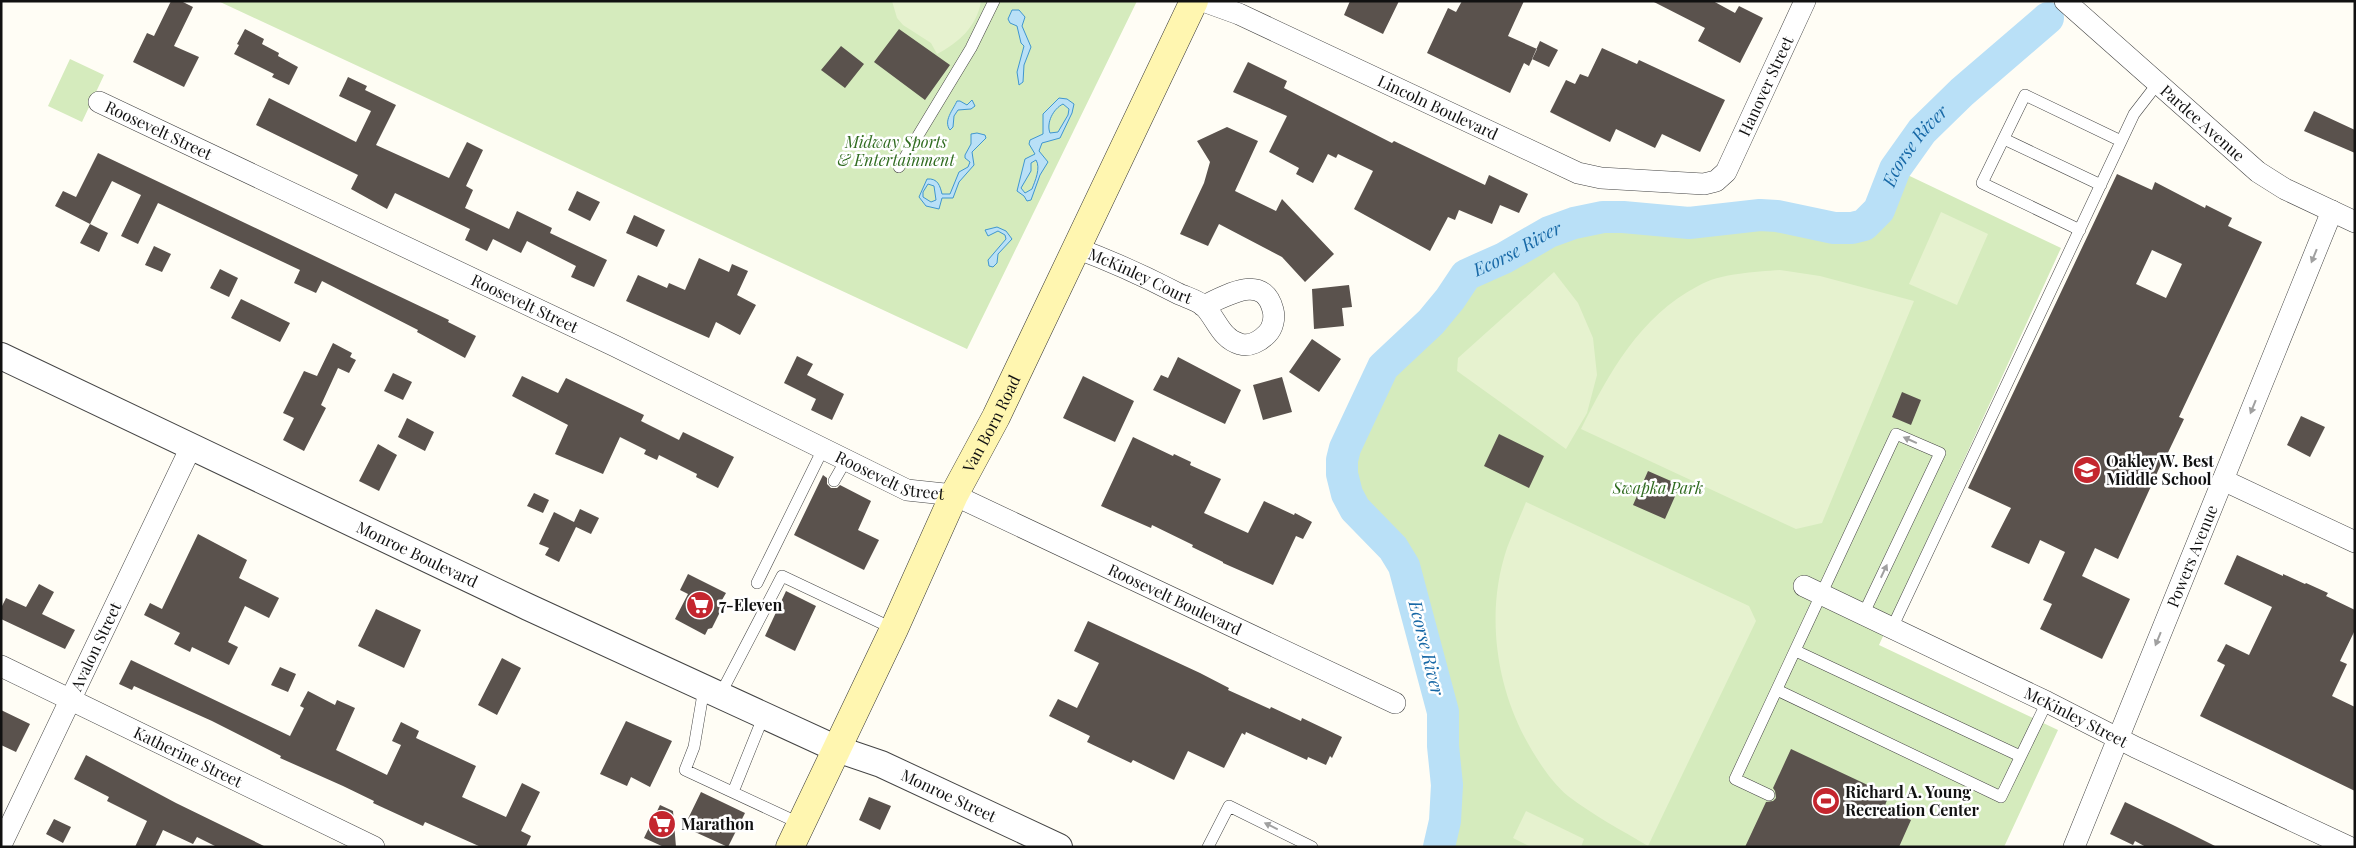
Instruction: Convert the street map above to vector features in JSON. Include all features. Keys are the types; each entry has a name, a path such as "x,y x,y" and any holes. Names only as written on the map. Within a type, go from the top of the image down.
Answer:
{"main road":[{"name":"Van Born Road","path":"796,835 894,629 954,496 996,417 1194,1"}],"street":[{"name":"Lincoln Boulevard","path":"1203,1 1239,14 1578,173 1601,178 1704,184 1716,181 1726,172"},
{"name":"Hanover Street","path":"1726,172 1805,1"},
{"name":"Pardee Avenue","path":"2070,5 2258,172 2285,189 2355,222"},
{"name":"Roosevelt Street","path":"99,102 564,321 907,490 954,496"},
{"name":"Powers Avenue","path":"2074,847 2332,211"},
{"name":"McKinley Court","path":"1076,248 1120,265 1203,306"},
{"name":"Monroe Boulevard","path":"1,356 191,447 837,749"},
{"name":"Avalon Street","path":"1,845 191,447"},
{"path":"2223,480 2355,542"},
{"name":"Roosevelt Boulevard","path":"954,496 1395,704"},
{"name":"McKinley Street","path":"1813,591 2350,847"},
{"name":"Katherine Street","path":"1,666 374,847"},
{"name":"Monroe Street","path":"837,749 881,764 1059,847"}],"lane":[{"path":"898,167 971,48 994,1"},
{"path":"1892,628 2134,114 2158,84"},
{"path":"2080,230 1982,183 2025,95 2121,141"},
{"path":"2004,139 2101,185"},
{"path":"1770,795 1735,779 1796,651 1813,591 1896,434 1940,453 1864,615"},
{"path":"757,583 823,449"},
{"path":"834,482 846,460"},
{"path":"796,835 733,792 685,770 712,691 782,576 894,629"},
{"path":"1796,651 2020,756"},
{"path":"1778,690 2001,797 2047,702"},
{"path":"733,792 764,715"},
{"path":"1208,847 1229,806 1312,847"}],"green space":[{"name":"Midway Sports & Entertainment","path":"218,1 1137,1 967,349"},
{"path":"892,1 981,1 971,26 952,45 937,54 931,43 903,25 897,18"},
{"path":"70,59 104,75 82,122 48,106"},
{"name":"Swapka Park","path":"1895,169 2061,248 1879,645 2058,730 2004,847 1439,847 1445,821 1447,785 1443,746 1443,712 1404,566 1393,548 1355,509 1347,494 1342,474 1342,460 1345,448 1383,367 1417,338 1450,299 1466,275 1504,258 1549,232 1574,223 1603,217 1689,223 1760,215 1777,216 1834,228 1852,228 1864,225 1879,210"},
{"path":"1941,212 1988,234 1957,305 1909,284"},
{"path":"1780,270 1820,276 1914,301 1822,523 1796,529 1581,429 1603,387 1628,348 1659,313 1677,298 1717,278"},
{"path":"1554,272 1578,303 1593,338 1597,375 1587,413 1566,449 1457,371 1458,358"},
{"path":"1526,502 1749,606 1756,621 1648,846 1587,810 1568,796 1549,776 1539,761 1525,738 1515,716 1507,693 1497,645 1497,596 1507,548"},
{"path":"1526,811 1584,839 1581,847 1531,847 1513,838"}],"water":[{"path":"1012,10 1019,10 1025,17 1022,26 1031,47 1024,65 1023,82 1019,85 1017,72 1024,46 1021,43 1017,26 1010,23 1008,19"},
{"path":"1059,98 1067,99 1074,104 1072,113 1060,138 1042,143 1039,151 1048,162 1040,175 1031,200 1027,201 1017,191 1025,159 1035,154 1029,144 1030,140 1043,134 1043,114","holes":["1063,104 1069,109 1068,115 1058,132 1050,133 1051,117 1056,109","1036,160 1038,167 1036,178 1032,189 1025,193 1021,188 1031,171 1031,163"]},
{"path":"972,100 975,106 971,109 958,110 954,116 953,127 950,130 948,119 957,101 967,105"},
{"path":"971,134 985,135 986,138 972,152 974,165 959,182 953,198 942,198 939,209 926,206 919,197 927,179 936,181 942,194 950,194 959,172 968,167 970,162 965,158 965,155 971,144","holes":["928,184 934,186 936,200 931,202 923,197 923,192"]},
{"path":"997,227 1006,231 1012,239 998,254 997,263 993,267 989,266 988,260 1006,239 1005,235 998,231 988,236 985,230"}],"building":[{"path":"171,1 181,1 193,7 174,46 199,57 184,87 133,62 147,33 154,36"},
{"path":"1350,1 1399,1 1383,34 1344,15"},
{"path":"1462,1 1524,1 1508,36 1537,49 1529,66 1524,63 1510,93 1427,53 1448,8 1456,12"},
{"path":"1652,1 1713,1 1735,13 1739,6 1763,18 1740,63 1698,41 1705,28"},
{"path":"245,29 264,39 262,44 279,53 278,56 298,67 289,85 272,77 274,74 234,54"},
{"path":"899,29 950,65 925,100 874,62"},
{"path":"1540,41 1558,50 1549,67 1532,59"},
{"path":"841,46 864,64 845,88 821,70"},
{"path":"1602,48 1637,64 1639,60 1725,100 1700,152 1662,134 1655,148 1616,129 1610,142 1550,112 1566,80 1575,84 1580,74 1588,77"},
{"path":"1248,62 1287,81 1284,88 1392,143 1394,141 1485,185 1489,175 1528,194 1519,213 1500,205 1492,224 1459,210 1455,220 1448,217 1430,251 1354,209 1373,171 1338,154 1336,158 1328,154 1313,183 1296,174 1299,168 1269,152 1287,116 1233,92"},
{"path":"348,77 367,86 365,90 396,105 376,145 449,178 467,142 483,150 466,186 473,190 465,208 509,229 517,211 552,228 550,233 607,260 594,287 571,277 576,266 527,241 521,253 493,239 487,251 465,240 470,229 395,193 387,209 351,189 358,175 256,125 269,98 356,142 371,111 339,96"},
{"path":"2314,111 2355,130 2355,153 2304,131"},
{"path":"1227,127 1258,141 1235,191 1276,211 1282,199 1334,254 1305,282 1282,257 1219,224 1208,246 1180,234 1204,183 1210,162 1197,141"},
{"path":"98,153 449,320 448,322 476,336 465,358 417,332 418,330 322,281 316,293 294,283 300,270 158,203 138,244 121,236 141,195 112,181 90,224 55,206 63,191 76,197"},
{"path":"2117,174 2152,190 2155,182 2205,208 2206,205 2232,218 2228,226 2262,242 2179,417 2184,419 2162,462 2118,559 2095,548 2082,576 2130,599 2102,659 2040,629 2052,604 2043,600 2065,552 2040,540 2029,564 1991,547 2011,508 1968,488","holes":["2152,250 2182,264 2166,298 2136,284"]},
{"path":"577,191 600,202 590,221 568,210"},
{"path":"634,215 665,230 657,247 626,233"},
{"path":"90,224 108,233 99,252 80,243"},
{"path":"154,246 171,254 162,272 145,265"},
{"path":"699,258 729,272 732,264 748,271 737,295 756,305 740,335 716,322 709,338 626,301 638,275 667,288 669,283 685,290"},
{"path":"220,269 238,278 229,297 210,288"},
{"path":"1349,285 1352,307 1342,308 1344,326 1314,329 1312,289"},
{"path":"241,299 290,323 280,342 231,318"},
{"path":"1312,339 1341,359 1319,392 1289,372"},
{"path":"333,343 352,353 350,357 356,360 349,373 338,368 321,405 326,408 304,451 283,440 294,418 283,413 304,371 317,376"},
{"path":"797,356 813,364 807,375 844,394 832,420 811,410 816,399 784,383"},
{"path":"1178,357 1241,390 1225,424 1153,390 1161,375 1168,378"},
{"path":"393,373 412,382 403,400 384,391"},
{"path":"522,376 558,393 566,378 644,415 641,421 679,440 683,432 734,457 718,488 696,477 697,474 659,455 657,460 644,454 646,450 620,437 603,474 555,454 568,425 512,396"},
{"path":"1083,376 1134,401 1115,442 1063,418"},
{"path":"1282,377 1292,412 1263,420 1253,385"},
{"path":"1902,392 1921,400 1911,425 1892,417"},
{"path":"2301,416 2325,427 2310,457 2287,445"},
{"path":"407,418 434,432 425,451 398,437"},
{"path":"1499,434 1544,456 1529,488 1484,466"},
{"path":"1133,437 1173,456 1174,454 1191,462 1190,465 1221,479 1204,513 1248,533 1264,501 1312,522 1303,539 1296,536 1273,585 1223,563 1192,547 1193,545 1152,525 1151,528 1101,506"},
{"path":"378,444 397,455 379,491 359,481"},
{"path":"1648,471 1680,485 1665,519 1633,505"},
{"path":"823,475 827,478 827,484 831,488 837,488 840,485 871,501 858,530 879,540 864,570 794,535"},
{"path":"534,493 549,500 543,513 527,506"},
{"path":"580,509 599,518 591,534 576,527 559,562 545,555 549,548 539,544 554,512 574,522"},
{"path":"198,534 247,560 239,578 279,598 269,618 245,606 228,642 238,647 229,665 192,647 190,652 174,644 180,633 144,615 150,603 162,609"},
{"path":"2237,555 2283,576 2283,574 2328,593 2326,596 2355,610 2355,630 2340,661 2347,664 2332,696 2355,707 2355,791 2200,716 2225,665 2217,661 2226,644 2249,655 2272,607 2224,584"},
{"path":"688,574 726,593 722,600 724,604 712,628 708,629 705,635 675,619 688,594 680,590"},
{"path":"39,584 54,592 42,614 75,630 65,649 1,619 1,608 6,598 26,607"},
{"path":"786,591 816,606 795,651 765,636"},
{"path":"376,609 421,630 404,668 358,646"},
{"path":"1088,621 1200,673 1229,688 1228,690 1301,721 1302,718 1342,737 1332,758 1330,756 1326,765 1308,757 1307,760 1246,732 1245,735 1242,733 1224,768 1188,751 1174,780 1133,760 1131,763 1087,742 1090,736 1049,716 1058,699 1077,708 1099,663 1074,651"},
{"path":"502,658 521,668 497,715 478,705"},
{"path":"131,660 290,736 304,708 300,706 308,691 335,705 337,700 355,708 336,750 387,775 401,745 392,741 401,722 419,731 416,738 476,766 462,797 506,817 522,783 540,792 521,831 531,836 526,847 481,847 425,822 423,826 373,803 374,801 343,786 280,758 281,756 212,721 134,686 132,690 119,684"},
{"path":"280,667 296,674 288,692 271,685"},
{"path":"1,710 30,724 16,752 1,745"},
{"path":"626,721 672,741 650,787 631,777 627,786 600,774"},
{"name":"Richard A. Young Recreation Center","path":"1791,749 1889,795 1884,808 1911,820 1899,847 1745,847 1766,802 1773,801 1776,798 1773,788"},
{"path":"86,755 176,803 266,847 217,847 197,837 193,844 163,830 155,847 135,847 147,821 107,801 109,797 74,779"},
{"path":"701,792 745,813 728,847 684,827"},
{"path":"869,797 891,806 880,830 859,820"},
{"path":"2125,802 2217,847 2146,847 2135,841 2133,845 2110,834"},
{"name":"Marathon","path":"660,805 673,811 676,847 664,847 644,838"},
{"path":"54,819 71,827 63,843 46,834"}],"waterway":[{"name":"Ecorse River","path":"1439,847 1445,821 1447,785 1443,746 1443,712 1404,566 1393,548 1355,509 1347,494 1342,474 1342,460 1345,448 1383,367 1431,322 1450,299 1466,275 1504,258 1549,232 1574,223 1603,217 1689,223 1760,215 1777,216 1834,228 1852,228 1864,225 1879,210 1895,169 1922,131 1962,92 2048,18"}],"place":[{"name":"Oakley W. Best Middle School","path":"2087,470"},
{"name":"7-Eleven","path":"700,605"},
{"name":"Richard A. Young Recreation Center","path":"1826,801"},
{"name":"Marathon","path":"662,824"}]}
